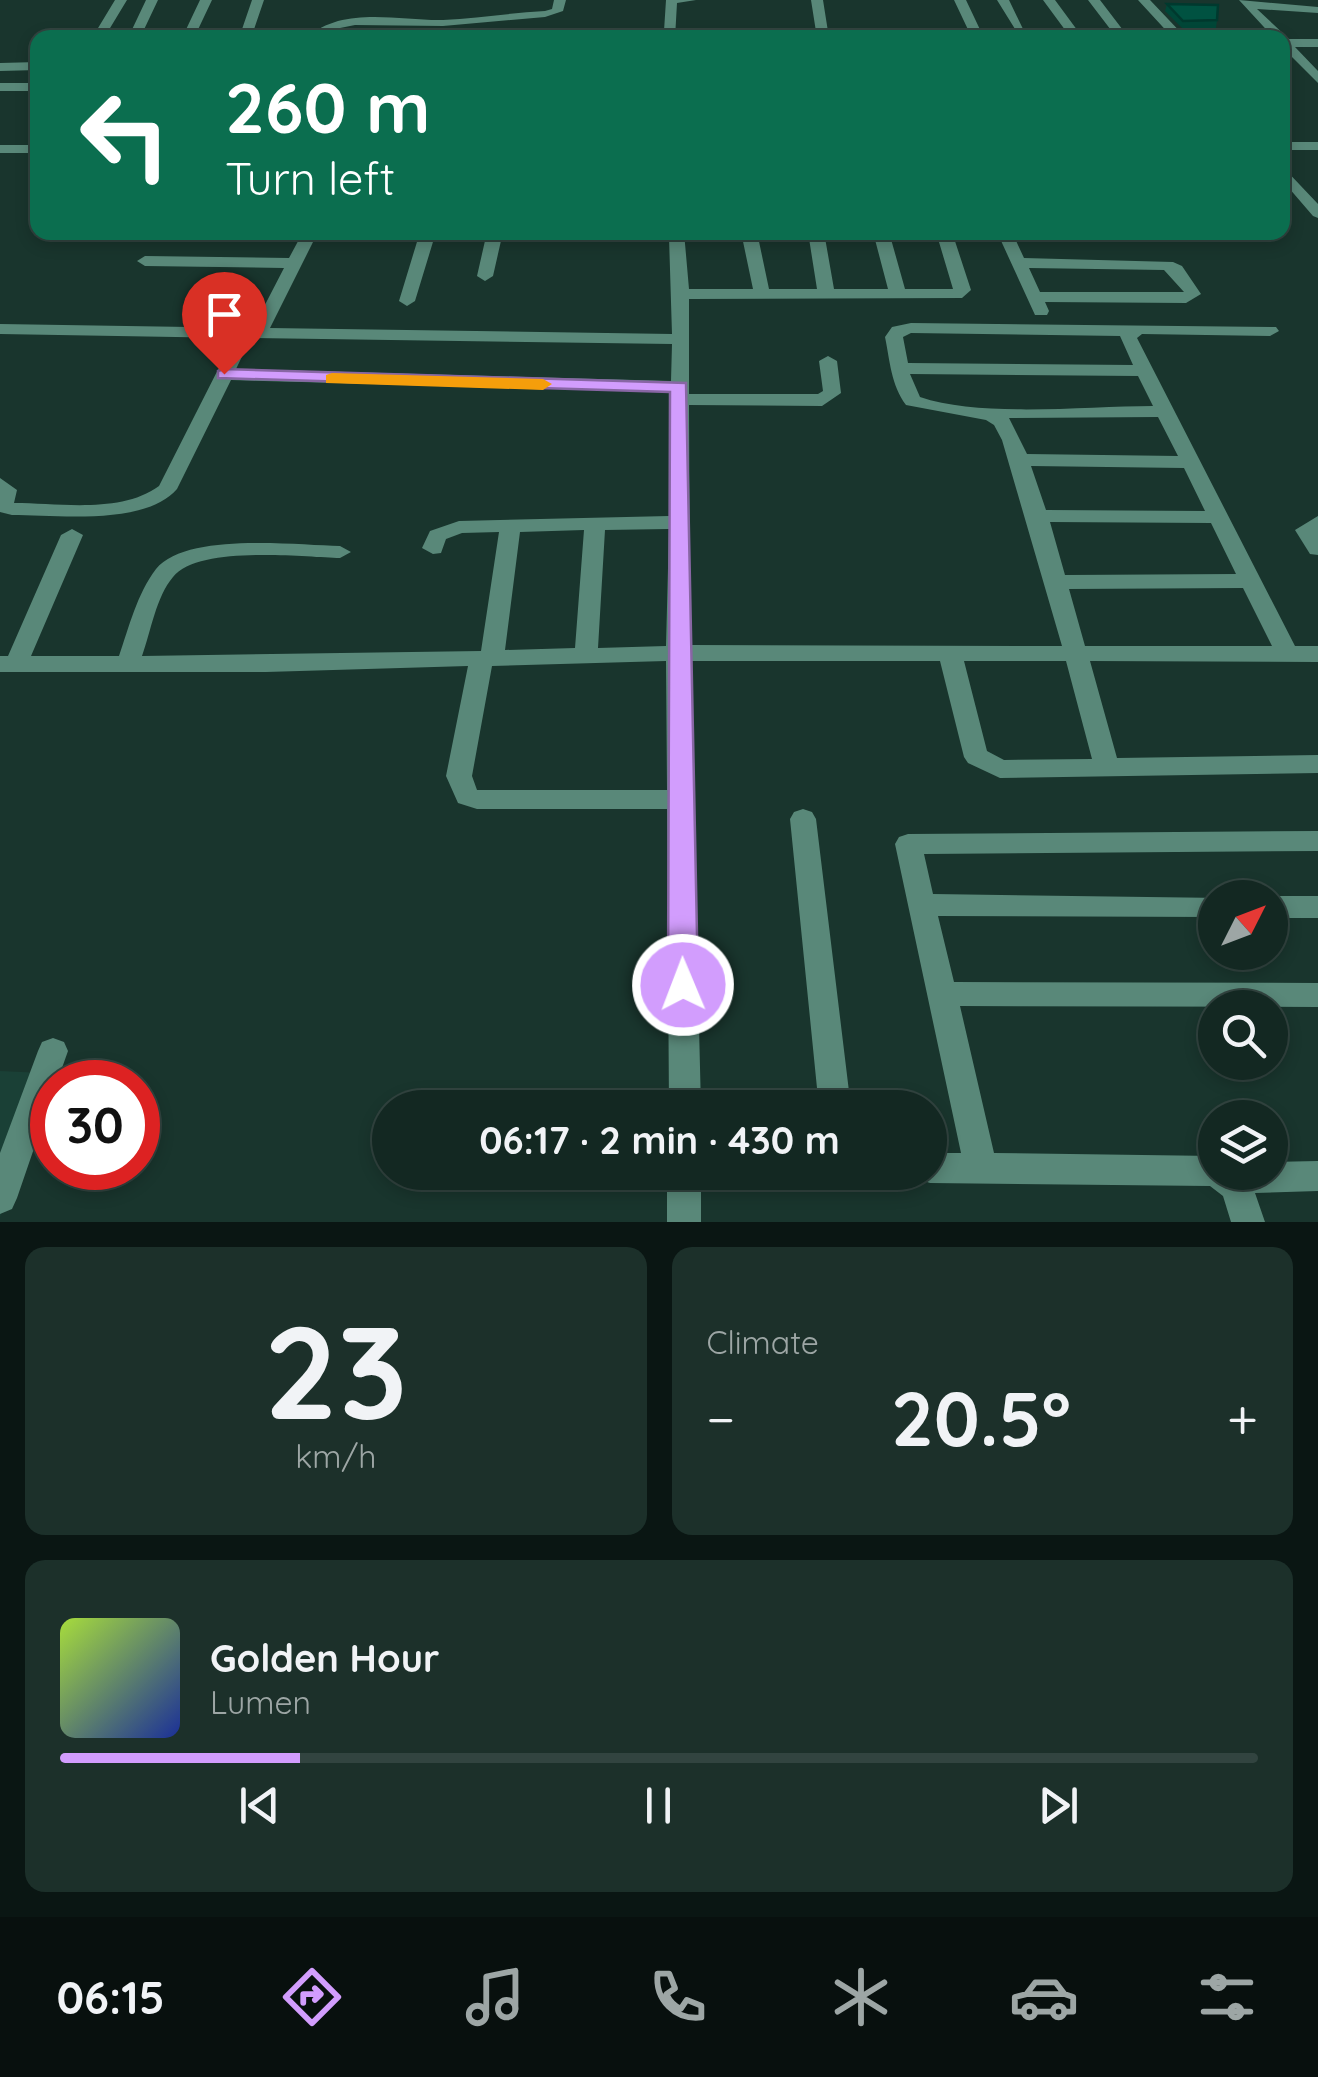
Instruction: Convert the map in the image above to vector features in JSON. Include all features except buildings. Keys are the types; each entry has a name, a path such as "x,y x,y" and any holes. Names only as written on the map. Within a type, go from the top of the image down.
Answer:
{"street":[{"path":"103,30 121,0"},
{"path":"138,30 152,0"},
{"path":"192,30 206,0"},
{"path":"249,30 258,0"},
{"path":"325,30 378,22 436,23 546,14 557,11 560,0"},
{"path":"670,30 672,0 690,0"},
{"path":"817,0 822,30"},
{"path":"960,0 974,30"},
{"path":"1003,0 1019,28"},
{"path":"1049,0 1071,30"},
{"path":"1094,0 1117,30"},
{"path":"1144,0 1172,30"},
{"path":"1244,3 1318,10"},
{"path":"1244,3 1273,30"},
{"path":"376,30 378,22"},
{"path":"1290,41 1318,43"},
{"path":"1290,47 1318,79"},
{"path":"1302,60 1318,60"},
{"path":"0,67 30,66"},
{"path":"0,87 30,87"},
{"path":"1290,146 1318,146"},
{"path":"0,149 30,149"},
{"path":"1290,180 1318,214"},
{"path":"0,484 7,490 2,506 12,508 135,506 155,500 166,489 224,374 307,240"},
{"path":"407,301 426,240"},
{"path":"485,276 492,240"},
{"path":"677,240 685,1090"},
{"path":"751,240 762,294"},
{"path":"817,240 826,292"},
{"path":"884,240 898,294"},
{"path":"680,294 962,292 946,240"},
{"path":"1008,240 1038,304 1186,298 1193,294 1176,269 1167,265 1019,263"},
{"path":"145,260 295,263"},
{"path":"0,329 680,339"},
{"path":"1166,411 984,413 913,401 905,391 894,338 903,329 1270,330"},
{"path":"1131,331 1128,338 1287,653"},
{"path":"224,374 822,400 832,393 828,361"},
{"path":"900,368 1146,371"},
{"path":"984,413 1007,428 1019,460 1107,768"},
{"path":"1019,460 1193,462"},
{"path":"1038,516 1219,517"},
{"path":"434,548 437,535 450,528 680,522"},
{"path":"1318,522 1305,530 1318,549"},
{"path":"586,656 596,524"},
{"path":"510,526 487,658 459,776 466,796 476,800 680,799"},
{"path":"72,535 8,664 678,653 1318,654"},
{"path":"128,664 166,572 183,558 214,552 340,552"},
{"path":"1054,582 1248,580"},
{"path":"950,653 973,747 988,765 1014,771 1318,764"},
{"path":"804,819 833,1090"},
{"path":"981,1168 908,844 1318,842"},
{"path":"922,905 1198,906"},
{"path":"1288,906 1318,907"},
{"path":"942,994 1318,995"},
{"path":"0,1198 54,1051"},
{"path":"947,1168 1198,1173"},
{"path":"1288,1175 1318,1176"},
{"path":"684,1190 684,1222"},
{"path":"1238,1190 1248,1222"}],"shaded area":[{"path":"0,1071 30,1072 30,1119 0,1217"}],"slow traffic":[{"path":"332,379 543,384"}],"route":[{"path":"224,374 680,387 678,653 683,985"}]}
